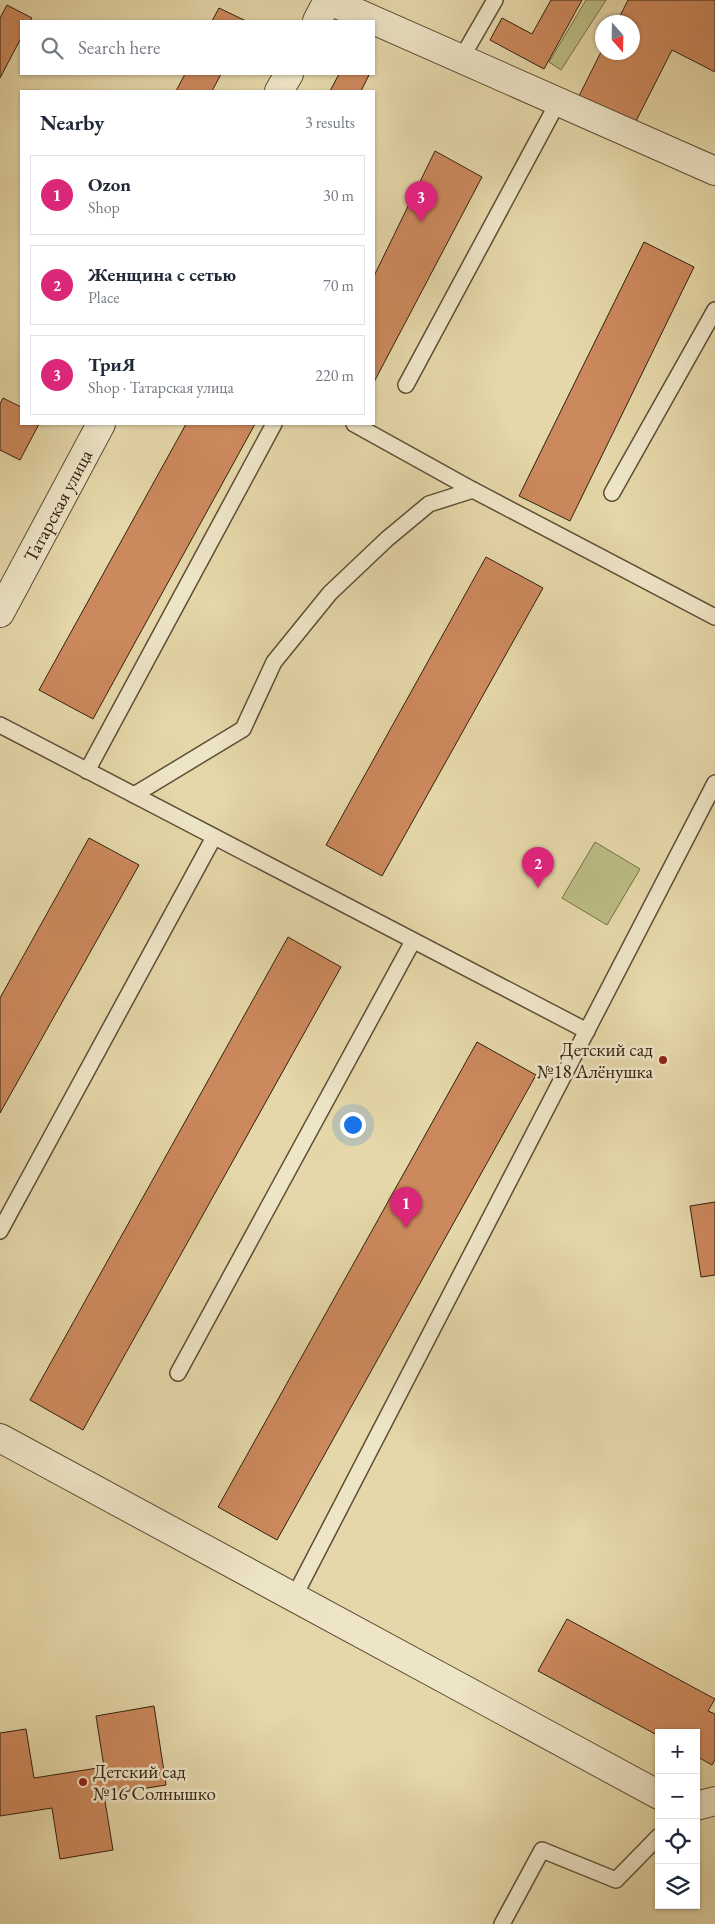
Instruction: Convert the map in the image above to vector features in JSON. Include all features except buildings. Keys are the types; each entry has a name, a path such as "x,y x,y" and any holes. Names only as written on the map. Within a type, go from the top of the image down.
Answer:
{"street":[{"path":"318,20 328,0 373,20"},
{"path":"375,21 715,171"},
{"path":"280,90 288,75"},
{"name":"Татарская улица","path":"0,613 100,425"},
{"path":"0,1438 655,1793"},
{"path":"700,1805 715,1801"}],"lane":[{"path":"461,59 495,0"},
{"path":"406,385 558,102"},
{"path":"612,494 715,310"},
{"path":"87,770 273,425"},
{"path":"356,425 473,490 715,618"},
{"path":"134,795 243,729 274,662 330,593 387,539 429,504 473,490"},
{"path":"0,725 587,1031"},
{"path":"294,1597 715,783"},
{"path":"0,1231 214,837"},
{"path":"178,1373 414,940"},
{"path":"502,1924 542,1850 616,1880 655,1840"}],"green space":[{"path":"586,0 606,0 561,70 549,62"},
{"path":"595,842 640,869 607,925 562,898"}],"place":[{"name":"ТриЯ","path":"421,222"},
{"name":"Женщина с сетью","path":"538,888"},
{"name":"Детский сад №18 Алёнушка","path":"663,1060"},
{"name":"Ozon","path":"406,1228"},
{"name":"Детский сад №16 Солнышко","path":"83,1782"}]}
